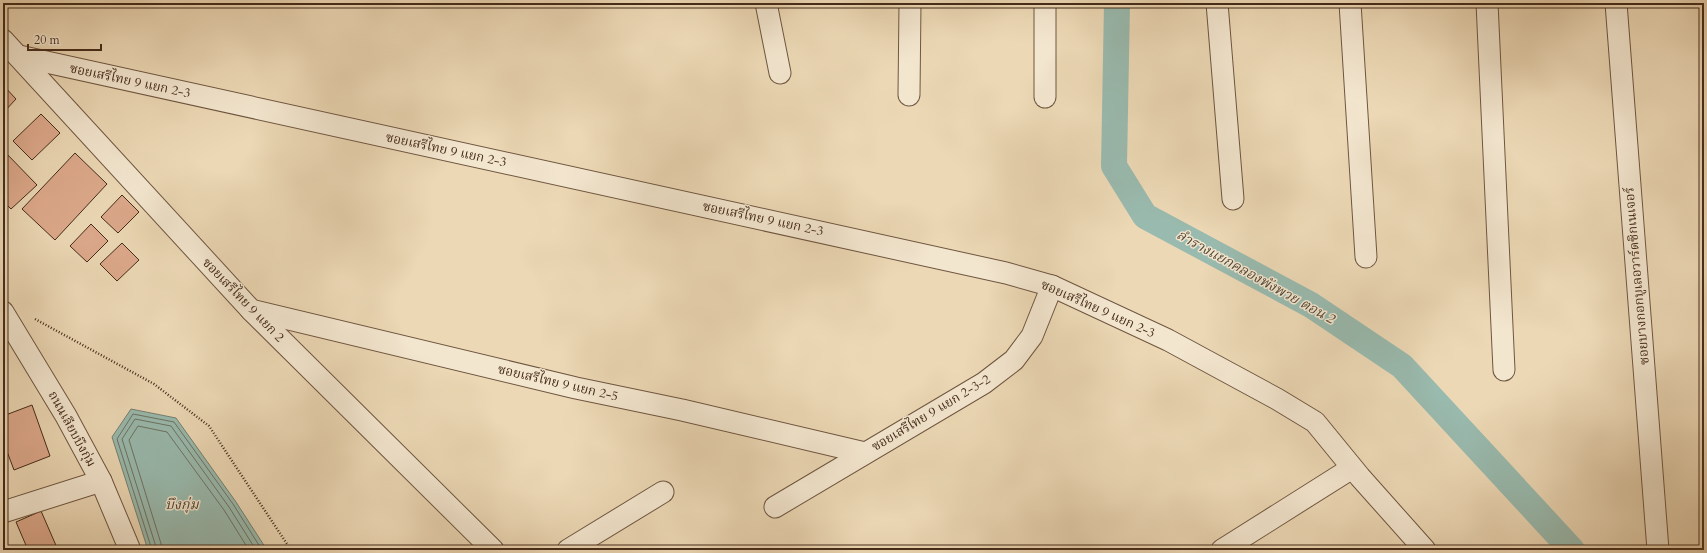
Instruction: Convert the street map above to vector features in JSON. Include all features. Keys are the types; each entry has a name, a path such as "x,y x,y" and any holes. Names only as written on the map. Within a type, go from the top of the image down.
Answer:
{"street":[{"path":"766,3 780,73"},
{"path":"909,95 910,3"},
{"path":"1045,3 1045,97"},
{"path":"1217,3 1233,199"},
{"path":"1350,3 1366,257"},
{"path":"1488,3 1504,370"},
{"name":"ซอยบางกอกบูเลอวาร์ดซิกเนเจอร์","path":"1616,3 1658,550"},
{"name":"ซอยเสรีไทย 9 แยก 2","path":"3,40 251,310 493,550"},
{"name":"ซอยเสรีไทย 9 แยก 2-3","path":"19,56 990,269 1052,286 1168,340 1283,403 1314,422 1352,468 1425,550"},
{"name":"ซอยเสรีไทย 9 แยก 2-3-2","path":"775,507 984,383 1014,360 1032,336 1052,286"},
{"name":"ซอยเสรีไทย 9 แยก 2-5","path":"251,310 576,388 682,410 865,453"},
{"name":"ถนนเลียบบึงกุ่ม","path":"3,312 66,416 102,481 130,550"},
{"path":"1222,550 1352,468"},
{"path":"3,512 102,481"},
{"path":"568,550 663,492"}],"path":[{"path":"30,316 154,384 209,426 291,550"}],"water":[{"name":"บึงกุ่ม","path":"131,409 176,418 236,502 267,550 148,550 112,437"}],"building":[{"path":"3,85 16,99 3,113"},
{"path":"41,114 60,133 32,160 13,141"},
{"path":"4,151 37,185 11,209 3,201"},
{"path":"75,153 107,184 55,240 22,209"},
{"path":"122,195 139,212 118,233 101,217"},
{"path":"91,224 108,241 87,262 70,246"},
{"path":"122,243 139,260 117,281 100,264"},
{"path":"32,405 50,456 14,470 3,441 3,416"},
{"path":"41,511 58,550 28,550 16,522"}],"waterway":[{"name":"ลำรางแยกคลองพังพวย ตอน 2","path":"1117,3 1114,166 1145,216 1311,305 1402,366 1572,550"}]}
